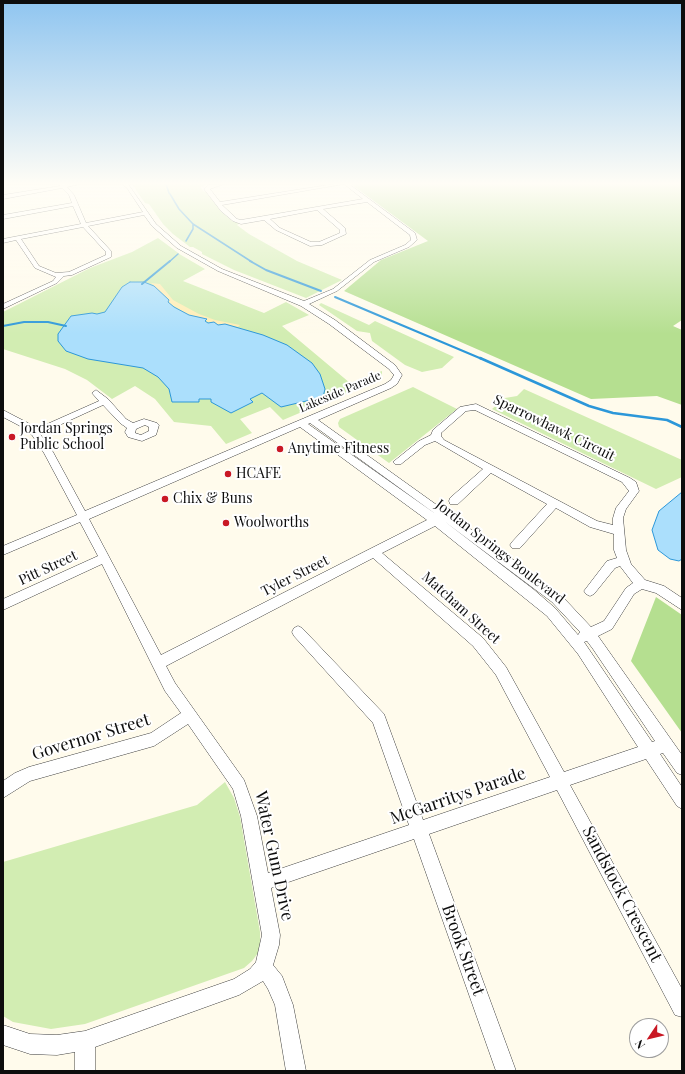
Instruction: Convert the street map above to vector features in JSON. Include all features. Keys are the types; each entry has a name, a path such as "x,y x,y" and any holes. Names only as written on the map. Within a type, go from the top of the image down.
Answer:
{"street":[{"path":"3,241 37,234"},
{"path":"17,238 37,267 53,274 62,275 73,272 110,255 92,234"},
{"name":"Lakeside Parade","path":"3,551 388,386 394,382 398,375 396,371 386,362 304,304 230,274 196,257 163,234"},
{"path":"289,234 310,244 320,244 343,234"},
{"path":"304,304 335,290 372,261 407,246 414,240 413,234"},
{"path":"3,307 55,282 62,275"},
{"path":"96,393 123,421 132,427"},
{"path":"35,433 105,401"},
{"name":"Sparrowhawk Circuit","path":"436,437 437,431 463,409 476,407 629,482 634,491 619,512 617,522 618,531 624,561 641,584"},
{"name":"Water Gum Drive","path":"3,413 26,425 35,433 48,452 105,558 170,687 239,785 249,816 271,935 270,945 262,967 256,975 239,986 84,1041 57,1045 30,1044 3,1035"},
{"name":"Jordan Springs Boulevard","path":"306,421 440,518 545,589 568,610 590,634 682,768"},
{"path":"398,462 422,443 436,437 441,442 594,524 618,531"},
{"path":"454,501 490,468"},
{"path":"516,545 554,503"},
{"name":"Jordan Springs Boulevard","path":"440,518 529,593 555,617 576,640 682,801"},
{"name":"Tyler Street","path":"159,663 440,518"},
{"name":"Matcham Street","path":"373,552 466,631 487,652 507,681 561,781"},
{"name":"Pitt Street","path":"3,605 105,558"},
{"path":"590,591 611,564 624,561"},
{"path":"576,640 608,625 630,591 641,584 660,589 682,605"},
{"name":"Brook Street","path":"298,632 379,719 420,829 506,1071"},
{"name":"Governor Street","path":"3,789 29,774 154,739 189,716"},
{"name":"McGarritys Parade","path":"262,883 666,745"},
{"name":"Sandstock Crescent","path":"561,781 682,1008"},
{"path":"262,967 275,983 284,1005 296,1071"},
{"path":"84,1041 85,1071"}],"green space":[{"path":"173,234 249,234 297,261 342,280 306,298 234,270 202,254 202,252 193,247 190,247"},
{"path":"419,234 682,234 682,320 673,326 682,330 682,405 657,396 591,399 344,291 381,260 428,241"},
{"path":"158,238 181,255 205,269 183,281 264,313 286,302 309,315 282,326 350,383 382,371 382,378 283,420 270,407 240,419 252,433 226,444 211,426 174,422 155,399 135,386 112,399 87,380 65,369 3,349 3,312 90,268 132,252"},
{"path":"321,303 369,325 375,321 454,357 442,368 422,372 405,365 372,341 370,333 357,331 319,305"},
{"path":"413,387 457,409 389,463 339,427 338,423 340,419"},
{"path":"524,389 682,460 682,477 656,489 492,409 505,398 517,396"},
{"path":"656,597 682,615 682,733 631,661"},
{"path":"225,782 234,798 240,817 260,932 258,953 252,961 244,968 85,1024 51,1029 13,1022 3,1016 3,862 197,805"}],"sand":[{"path":"151,283 160,284 173,300 199,314 215,320 240,325 238,327 225,324 218,325 214,322 210,323 206,321 207,319 189,315 167,302 169,300"}],"water":[{"path":"130,282 144,282 154,286 169,300 168,302 174,307 189,315 207,319 205,321 208,323 214,322 218,325 225,324 263,335 287,345 312,363 320,374 325,389 323,397 281,407 262,393 250,399 253,402 231,413 211,402 211,399 199,399 199,402 172,402 169,389 158,377 143,368 88,359 66,351 58,341 58,334 71,316 105,312 122,287"},
{"path":"682,492 682,559 679,561 670,559 658,550 652,530 659,511"}],"waterway":[{"path":"186,241 190,234"},
{"path":"209,234 252,262"},
{"path":"169,262 178,254"},
{"path":"142,284 170,261"},
{"path":"250,261 266,270 321,291"},
{"path":"335,297 482,359"},
{"path":"3,326 24,322 48,322 66,326"},
{"path":"480,358 589,406 613,413 667,420 682,427"}],"place":[{"name":"Jordan Springs Public School","path":"12,437"},
{"name":"Anytime Fitness","path":"280,449"},
{"name":"HCAFE","path":"228,474"},
{"name":"Chix & Buns","path":"165,499"},
{"name":"Woolworths","path":"226,523"}]}
